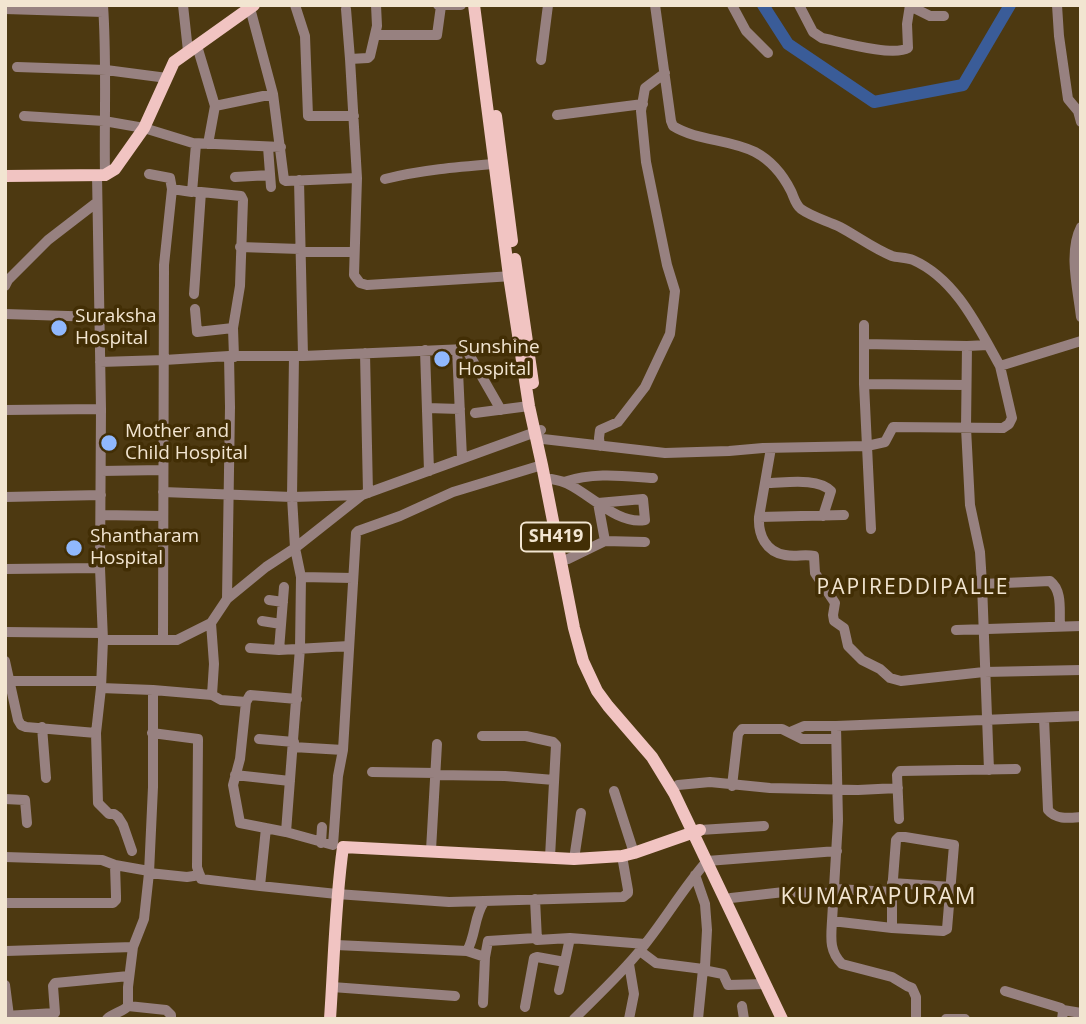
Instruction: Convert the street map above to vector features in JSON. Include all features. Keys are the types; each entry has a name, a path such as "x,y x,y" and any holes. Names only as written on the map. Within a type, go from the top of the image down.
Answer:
{"main road":[{"name":"SH419","path":"474,5 494,164 542,465 574,628 586,669 597,691 652,757 697,831"},
{"name":"SH419","path":"480,5 513,276"},
{"path":"5,176 101,175 115,169 144,128 174,62 252,7"},
{"name":"SH419","path":"524,345 529,406 558,481 568,559 594,668 614,702 661,756 678,785 697,831 788,1019"},
{"path":"330,1019 336,945 338,846 574,859 628,855 697,831"},
{"name":"SH419","path":"711,860 782,1019"}],"street":[{"path":"183,5 193,48 215,106 208,144"},
{"path":"295,5 305,36 308,116 354,116"},
{"path":"350,59 368,58 371,53 377,26 376,5"},
{"path":"375,35 437,35 439,6 461,5"},
{"path":"541,60 548,5"},
{"path":"5,632 177,640 211,623 227,599 365,494 462,458 539,434 600,446 665,453 729,452 771,448 867,446 885,442 893,427 1003,428 1009,424 1012,418 1000,366 960,299 947,285 913,260 891,256 802,210 796,204 784,179 763,157 753,151 676,128 671,121 655,5"},
{"path":"732,5 746,30 768,53"},
{"path":"799,5 813,32 822,37 890,51 904,51 908,48 907,24 910,6 925,14 944,16"},
{"path":"1057,5 1068,99 1078,111 1081,122"},
{"path":"252,7 273,93 284,180 357,178"},
{"path":"5,9 103,9 106,70 101,175 96,203 103,636 96,733 98,803 109,814 118,817 132,851"},
{"path":"346,9 357,178 354,275 360,283 366,285 513,276"},
{"path":"18,66 106,70 167,78"},
{"path":"600,446 600,430 618,422 645,387 670,334 675,291 667,265 646,162 641,111 645,88 665,73"},
{"path":"215,106 273,93"},
{"path":"557,115 643,104"},
{"path":"24,116 104,121 144,128 193,144 281,147"},
{"path":"193,144 196,144 197,192 194,295"},
{"path":"268,147 271,187"},
{"path":"385,179 433,169 494,164"},
{"path":"149,174 170,178 172,188 164,265 163,640"},
{"path":"235,177 270,175"},
{"path":"286,832 297,699 302,577 295,548 292,496 301,250 299,180"},
{"path":"172,188 241,196 243,200 240,286 233,328 227,599"},
{"path":"6,282 48,240 96,203"},
{"path":"1081,227 1077,234 1074,256 1081,317"},
{"path":"240,247 353,252"},
{"path":"195,310 197,332 233,328"},
{"path":"5,314 99,317"},
{"path":"864,325 871,529"},
{"path":"1000,366 1081,341"},
{"path":"864,344 988,345"},
{"path":"100,362 524,345"},
{"path":"967,346 966,428 970,505 980,552 989,769"},
{"path":"462,349 462,458"},
{"path":"462,349 501,410"},
{"path":"425,350 429,471"},
{"path":"365,353 365,494"},
{"path":"864,384 966,385"},
{"path":"475,413 529,406"},
{"path":"427,408 460,409"},
{"path":"5,410 101,409"},
{"path":"771,448 759,517 761,537 766,546 780,554 814,556 816,573 835,603 834,621 844,628 848,646 862,660 880,669 890,678 901,681 985,672 1081,670"},
{"path":"297,699 250,695 246,702 240,759 233,785 240,823 338,846 338,776 343,750 358,531 453,492 542,465"},
{"path":"101,471 163,470"},
{"path":"558,481 601,475 653,478"},
{"path":"558,481 598,503 606,541"},
{"path":"765,483 817,482 829,488 831,495 823,516"},
{"path":"163,492 292,496 365,494"},
{"path":"5,497 101,495"},
{"path":"101,515 163,516"},
{"path":"759,517 844,515"},
{"path":"568,559 606,541 645,542"},
{"path":"5,569 100,568"},
{"path":"302,577 353,578"},
{"path":"982,584 1049,581 1057,588 1059,596 1060,626"},
{"path":"279,650 284,587"},
{"path":"269,600 283,603"},
{"path":"262,621 281,624"},
{"path":"211,623 214,664 212,695"},
{"path":"956,630 1081,626"},
{"path":"250,648 279,650 349,646"},
{"path":"5,661 7,680 21,725 96,733"},
{"path":"7,680 212,695 221,700 246,702"},
{"path":"107,1019 128,1006 133,947 144,919 153,787 153,690"},
{"path":"790,732 804,726 1081,716"},
{"path":"1044,718 1048,810 1058,817 1081,817"},
{"path":"836,726 837,852 830,943 842,964 897,978 912,988 916,997 916,1019"},
{"path":"42,727 46,778"},
{"path":"732,786 738,734 743,729 775,728 802,739 836,739"},
{"path":"152,733 198,739 197,867 201,879 425,901 484,902 623,897 628,893 628,855 614,792"},
{"path":"482,736 526,736 555,743 550,858"},
{"path":"259,739 343,750"},
{"path":"431,850 437,744"},
{"path":"899,819 897,775 901,771 1016,769"},
{"path":"372,772 554,780"},
{"path":"235,775 290,781"},
{"path":"678,785 710,782 770,788 898,788"},
{"path":"5,799 25,800 27,823"},
{"path":"574,859 581,813"},
{"path":"697,831 764,826"},
{"path":"321,842 322,827"},
{"path":"260,886 266,828"},
{"path":"832,921 892,928 947,929 954,845 905,837 896,840 892,928"},
{"path":"575,1019 629,964 695,875 711,860 837,852"},
{"path":"5,857 102,860 149,872 187,877 200,875"},
{"path":"5,903 113,903 116,900 115,865"},
{"path":"695,875 705,904 707,930 698,1019"},
{"path":"731,898 784,892 951,887"},
{"path":"535,899 536,938"},
{"path":"467,951 484,902"},
{"path":"483,1003 485,957 489,941 560,937 642,947 656,963 723,974 729,985 765,984"},
{"path":"559,990 570,938"},
{"path":"336,945 467,951 485,957"},
{"path":"6,952 133,947"},
{"path":"525,1007 534,958 565,962"},
{"path":"629,964 634,994 629,1019"},
{"path":"5,985 7,1016 55,1013 55,983 129,976"},
{"path":"332,987 455,996"},
{"path":"1005,991 1059,1007 1062,1014 1081,1013"},
{"path":"128,1006 166,1010 171,1019"},
{"path":"742,1006 744,1019"},
{"path":"946,1019 965,1019"}],"waterway":[{"path":"763,5 788,44 874,102 963,85 1010,5"}],"place":[{"name":"Suraksha Hospital","path":"59,328"},
{"name":"Sunshine Hospital","path":"442,359"},
{"name":"Mother and Child Hospital","path":"109,443"},
{"name":"Shantharam Hospital","path":"74,548"}],"district":[{"name":"PAPIREDDIPALLE","path":"913,588"},
{"name":"KUMARAPURAM","path":"879,897"}]}
